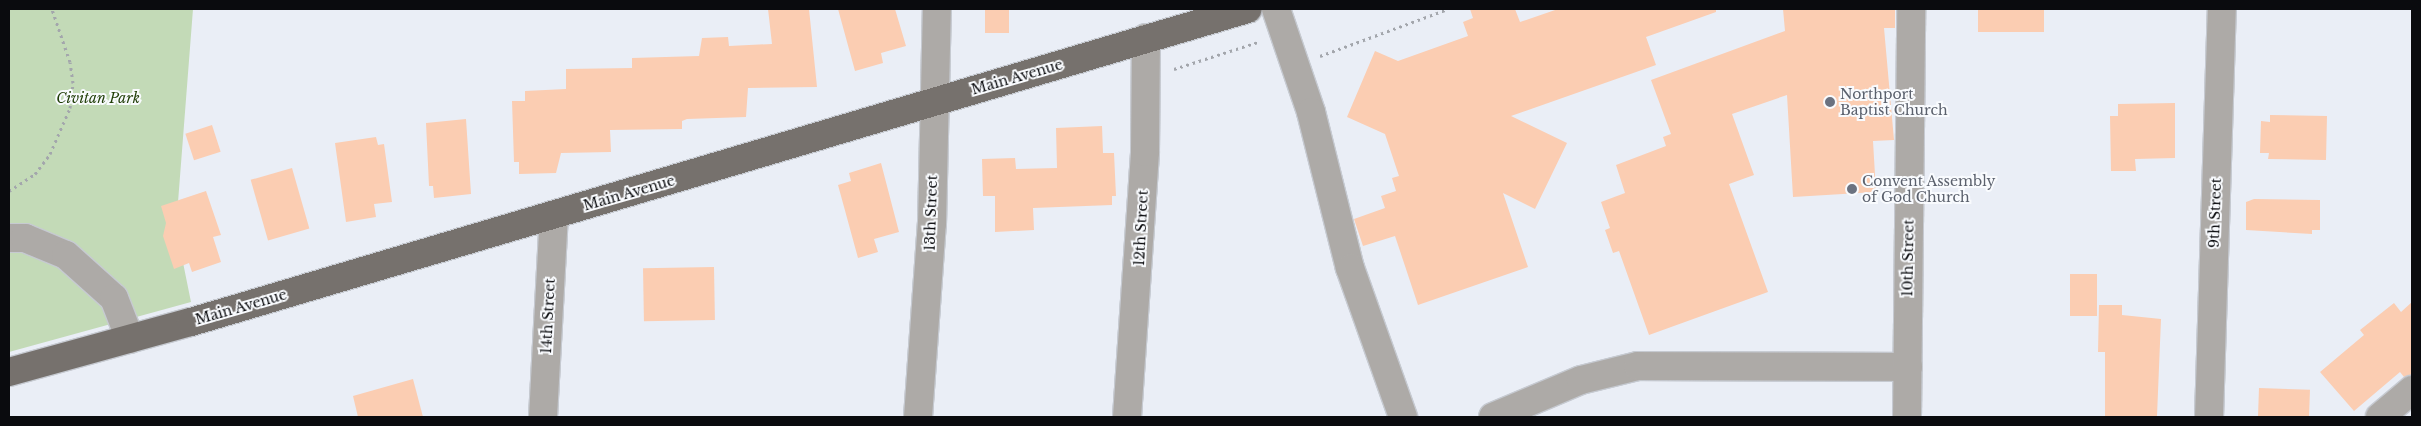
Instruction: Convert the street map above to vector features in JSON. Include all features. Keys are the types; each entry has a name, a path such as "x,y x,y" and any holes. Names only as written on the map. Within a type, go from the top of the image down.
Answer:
{"main road":[{"name":"Main Avenue","path":"9,372 554,215 934,100 1248,9"}],"street":[{"name":"13th Street","path":"918,417 932,224 937,9"},
{"path":"1276,9 1311,112 1350,268 1403,417"},
{"name":"10th Street","path":"1907,417 1912,9"},
{"name":"9th Street","path":"2209,417 2222,9"},
{"name":"12th Street","path":"1127,417 1142,204 1146,38"},
{"name":"14th Street","path":"543,417 554,215"},
{"path":"9,238 25,238 66,255 114,298 130,338"},
{"path":"1493,417 1581,380 1638,366 1908,367"},
{"path":"2380,417 2412,390"}],"path":[{"path":"9,191 35,174 50,154 70,108 73,83 70,62 52,9"},
{"path":"1320,56 1448,9"},
{"path":"1166,72 1261,40"}],"green space":[{"name":"Civitan Park","path":"9,9 193,9 176,228 191,302 9,352"}],"building":[{"path":"768,9 809,9 817,87 748,88 746,117 687,119 682,121 682,129 610,130 611,152 561,153 556,173 519,174 519,162 514,162 512,101 525,101 525,91 566,89 566,69 632,68 632,58 699,56 702,38 728,37 729,46 772,44"},
{"path":"838,9 895,9 906,46 881,53 883,63 855,71"},
{"path":"985,9 1009,9 1009,33 985,33"},
{"path":"1470,9 1515,9 1520,22 1558,9 1716,9 1716,12 1646,37 1656,65 1511,116 1567,143 1535,209 1503,193 1528,267 1418,305 1395,236 1363,246 1354,219 1385,208 1381,196 1396,191 1392,178 1399,176 1385,134 1347,117 1375,51 1398,61 1468,36 1463,22 1473,18"},
{"path":"1783,9 1895,9 1895,28 1884,28 1894,140 1873,141 1876,192 1793,197 1787,95 1732,114 1754,175 1729,184 1768,292 1649,335 1619,251 1613,253 1605,230 1610,228 1601,202 1625,193 1616,165 1666,146 1663,137 1671,134 1651,80 1785,31"},
{"path":"1978,9 2044,9 2044,32 1978,32"},
{"path":"2175,103 2175,158 2135,159 2136,171 2111,171 2110,116 2118,116 2118,104"},
{"path":"2270,115 2327,116 2326,160 2268,159 2269,153 2260,153 2261,121 2270,122"},
{"path":"466,119 471,194 434,198 433,186 429,186 426,123"},
{"path":"212,125 221,152 194,160 185,134"},
{"path":"1102,126 1103,153 1114,153 1116,196 1112,196 1112,205 1033,208 1034,230 995,232 995,196 983,196 982,159 1015,158 1016,169 1057,168 1056,128"},
{"path":"376,137 378,145 384,144 392,202 374,204 376,217 346,222 335,143"},
{"path":"881,163 899,232 874,239 878,252 858,258 838,185 851,181 849,173"},
{"path":"292,168 309,229 268,240 251,180"},
{"path":"206,191 221,235 213,237 221,262 192,272 189,263 174,269 163,236 166,223 161,206"},
{"path":"2254,199 2320,200 2320,230 2312,230 2312,234 2246,230 2246,202"},
{"path":"714,267 715,320 644,321 643,268"},
{"path":"2070,274 2097,274 2097,316 2070,316"},
{"path":"2412,302 2412,375 2404,377 2400,372 2354,411 2320,372 2364,335 2360,330 2394,303 2401,312"},
{"path":"2099,305 2122,305 2122,315 2161,319 2157,416 2105,416 2105,352 2098,352"},
{"path":"413,379 423,417 358,417 353,396"},
{"path":"2259,388 2310,390 2309,417 2258,417"}],"place":[{"name":"Northport Baptist Church","path":"1830,102"},
{"name":"Convent Assembly of God Church","path":"1852,189"}]}
